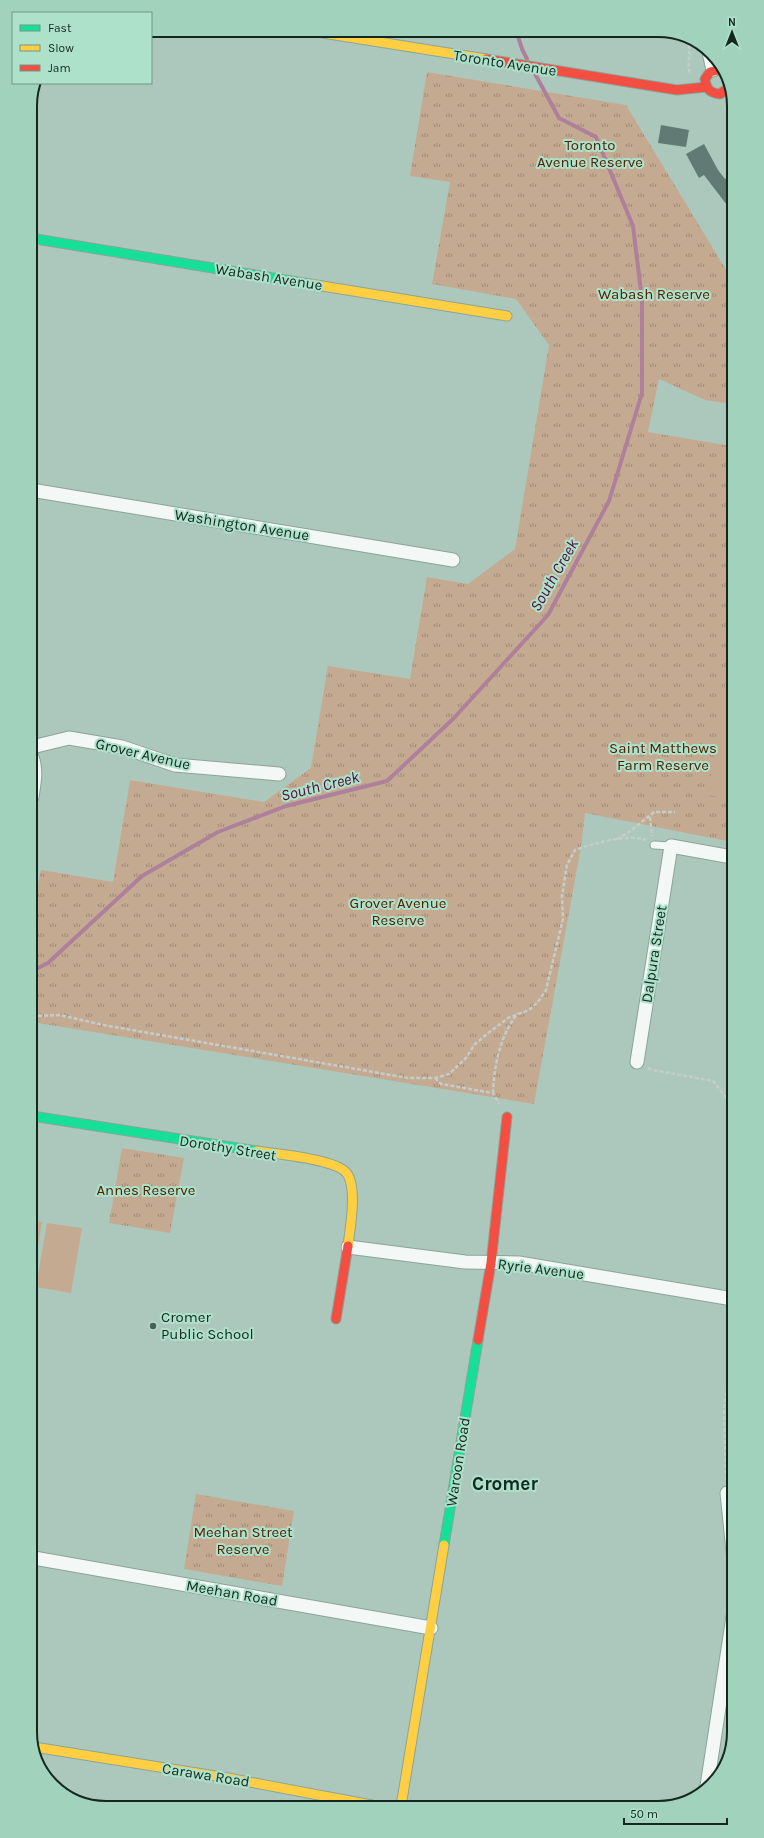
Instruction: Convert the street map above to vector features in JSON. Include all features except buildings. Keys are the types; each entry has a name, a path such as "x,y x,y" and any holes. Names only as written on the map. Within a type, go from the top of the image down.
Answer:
{"street":[{"name":"Toronto Avenue","path":"346,37 677,90 701,88"},
{"path":"717,71 710,72 701,88 723,97 726,92"},
{"name":"Wabash Avenue","path":"37,239 507,316"},
{"name":"Washington Avenue","path":"37,491 453,560"},
{"name":"Grover Avenue","path":"37,746 68,738 122,747 175,765 279,774"},
{"path":"671,846 727,856"},
{"name":"Dalpura Street","path":"637,1062 671,846"},
{"name":"Dorothy Street","path":"37,1117 326,1162 341,1166 350,1177 351,1190 348,1247 336,1319"},
{"name":"Waroon Road","path":"403,1801 492,1263 507,1117"},
{"name":"Ryrie Avenue","path":"348,1247 465,1262 519,1263 727,1298"},
{"name":"Meehan Road","path":"37,1559 431,1628"},
{"path":"708,1780 727,1656"},
{"name":"Carawa Road","path":"40,1748 228,1778 351,1801"}],"lane":[{"path":"654,845 671,846"}],"path":[{"path":"689,45 687,66 701,88"},
{"path":"617,839 650,817 654,812 675,812"},
{"path":"650,817 654,845"},
{"path":"37,1016 60,1015 408,1078 436,1078 449,1074 466,1058 475,1044 508,1018 519,1012 529,1010 538,1002 546,990 563,919 562,896 567,865 575,850 594,843 617,839 644,839 654,845"},
{"path":"507,1117 493,1093 501,1045 513,1020 519,1012"},
{"path":"637,1062 653,1070 713,1081 727,1099"},
{"path":"436,1078 441,1084 493,1093"},
{"path":"727,1389 724,1408 727,1493"}],"green space":[{"name":"Grover Avenue Reserve","path":"427,72 626,105 727,271 727,403 705,400 659,379 648,432 727,445 727,841 585,813 581,847 534,1104 37,1023 37,889 41,870 113,882 130,780 264,802 311,768 328,666 410,679 427,577 468,584 515,549 549,345 516,299 432,284 450,182 410,176"},
{"path":"727,678 727,798 707,795 721,722 720,705"},
{"name":"Annes Reserve","path":"122,1148 184,1158 170,1233 109,1223"},
{"path":"37,1221 42,1222 37,1252"},
{"path":"47,1223 82,1228 71,1293 37,1287"},
{"name":"Meehan Street Reserve","path":"196,1494 294,1511 282,1586 184,1569"}],"waterway":[{"name":"South Creek","path":"518,37 527,59"},
{"name":"South Creek","path":"37,968 48,963 142,876 218,832 286,806 387,781 453,719 548,615 609,501 642,393 642,300 633,226 596,137 559,118 534,72"}],"traffic: fast":[{"path":"37,239 310,284"},
{"path":"37,1117 257,1151"},
{"path":"444,1545 478,1340"}],"traffic: slow":[{"path":"348,37 486,59"},
{"path":"310,284 507,316"},
{"path":"257,1151 307,1158 321,1161 343,1169 351,1182 352,1191 348,1246"},
{"path":"402,1801 444,1545"},
{"path":"40,1748 228,1778 350,1801"}],"traffic: jam":[{"path":"486,59 677,90 706,87"},
{"path":"717,70 710,72 705,79 706,85 714,93 720,94 725,90"},
{"path":"478,1340 491,1263 507,1117"},
{"path":"336,1319 348,1246"}],"place":[{"name":"Cromer Public School","path":"153,1326"}],"district":[{"name":"Cromer","path":"505,1484"}],"park label":[{"name":"Toronto Avenue Reserve","path":"590,154"},
{"name":"Wabash Reserve","path":"654,294"},
{"name":"Saint Matthews Farm Reserve","path":"663,756"}]}
